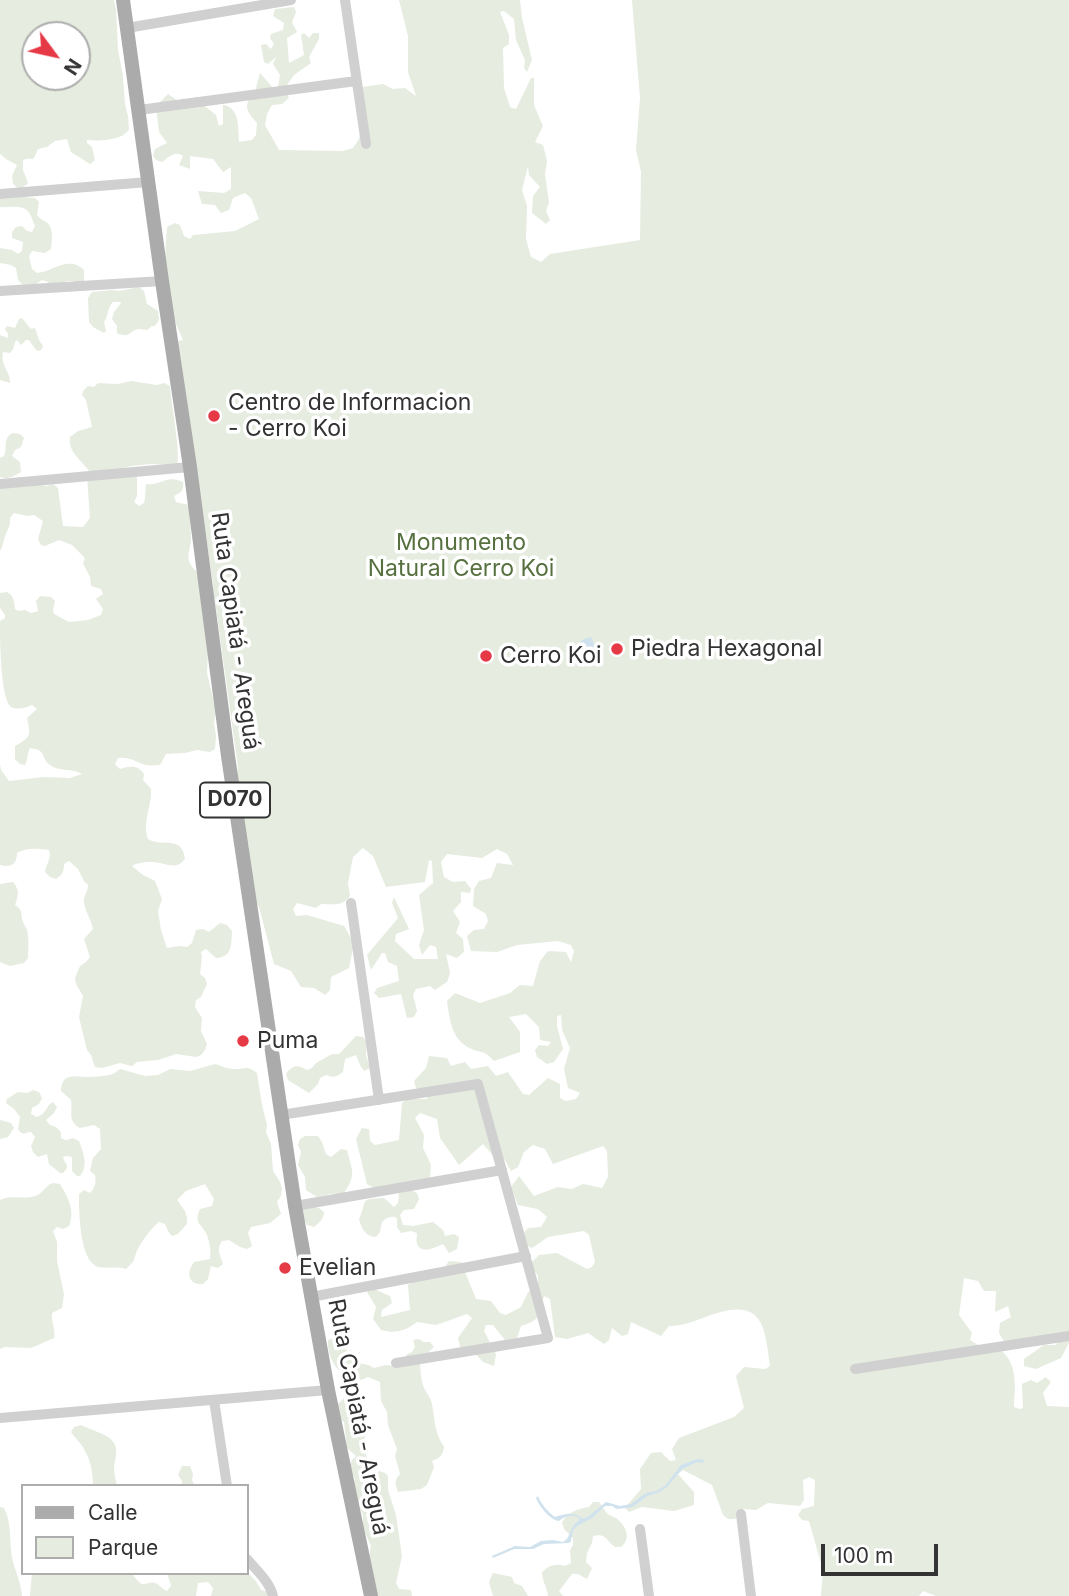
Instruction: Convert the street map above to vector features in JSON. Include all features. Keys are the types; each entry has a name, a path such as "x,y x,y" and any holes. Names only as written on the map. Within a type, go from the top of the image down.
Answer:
{"main road":[{"name":"Ruta Capiatá - Areguá","path":"123,0 190,467 228,756 295,1206 328,1390 371,1596"}],"street":[{"path":"127,28 291,0"},
{"path":"345,0 366,144"},
{"path":"139,110 356,81"},
{"path":"0,194 148,182"},
{"path":"0,291 162,281"},
{"path":"0,484 190,467"},
{"path":"351,903 379,1100"},
{"path":"281,1115 478,1084 548,1338 396,1363"},
{"path":"295,1206 502,1170"},
{"path":"312,1297 526,1256"},
{"path":"855,1369 1069,1336"},
{"path":"0,1418 328,1390"},
{"path":"214,1400 226,1484"},
{"path":"741,1514 751,1596"},
{"path":"640,1530 649,1596"},
{"path":"248,1560 272,1590 273,1596"}],"green space":[{"path":"0,0 114,0 129,130 115,138 87,140 95,160 90,164 71,152 67,139 38,149 33,158 23,160 23,170 28,183 19,189 13,184 12,176 17,165 0,154"},
{"name":"Monumento Natural Cerro Koi","path":"399,0 520,0 532,60 527,72 516,40 514,19 504,11 500,12 509,35 509,44 503,48 504,88 510,107 516,109 531,78 534,78 534,105 543,126 535,142 543,145 547,161 545,174 549,202 546,211 550,220 546,224 532,213 533,196 540,187 529,175 528,166 522,190 527,206 526,239 531,257 541,262 550,254 640,240 641,172 636,150 640,98 632,0 1069,0 1069,1343 1061,1358 1036,1369 1024,1366 1024,1359 1044,1345 1056,1345 1059,1339 1006,1345 999,1333 1000,1323 1011,1317 1008,1306 995,1312 996,1291 984,1291 978,1281 964,1278 959,1315 972,1333 970,1340 991,1353 1002,1351 1011,1363 1014,1407 1023,1408 1022,1384 1031,1380 1037,1383 1046,1377 1051,1382 1043,1393 1047,1406 1069,1407 1069,1596 936,1596 923,1591 919,1596 821,1596 823,1570 809,1521 802,1520 798,1515 802,1509 814,1506 815,1480 809,1477 803,1480 804,1500 800,1506 768,1503 756,1510 743,1509 735,1519 728,1519 723,1515 712,1485 683,1470 678,1474 694,1492 694,1505 674,1511 642,1507 629,1512 625,1508 641,1489 640,1469 651,1453 661,1452 670,1461 676,1460 672,1449 679,1438 734,1417 744,1408 736,1376 744,1367 765,1369 770,1366 766,1340 759,1320 744,1310 717,1313 669,1326 661,1336 631,1322 628,1334 622,1336 612,1328 609,1340 604,1344 588,1333 567,1339 555,1337 550,1299 544,1296 538,1316 521,1326 517,1338 505,1340 493,1325 486,1325 484,1331 496,1354 494,1366 483,1362 474,1352 461,1351 458,1338 472,1318 467,1314 436,1325 417,1322 396,1332 381,1330 373,1319 376,1307 367,1292 372,1288 390,1296 392,1303 382,1310 381,1317 410,1310 408,1285 419,1277 438,1277 449,1261 461,1262 476,1299 491,1301 500,1313 506,1315 521,1307 528,1292 538,1288 538,1276 530,1264 539,1255 557,1253 587,1269 595,1262 589,1235 584,1231 548,1237 532,1248 526,1245 524,1233 528,1228 541,1227 547,1217 538,1209 518,1205 511,1187 519,1176 534,1196 558,1187 572,1189 583,1184 602,1188 608,1177 607,1151 603,1146 553,1164 545,1149 533,1145 524,1152 518,1167 511,1171 502,1155 495,1158 483,1144 459,1165 440,1138 437,1119 420,1113 415,1118 424,1135 423,1148 431,1165 430,1179 378,1190 367,1184 356,1139 362,1128 369,1129 370,1141 375,1145 399,1140 402,1103 407,1099 427,1099 428,1093 416,1088 414,1081 426,1068 429,1056 447,1058 451,1066 465,1062 471,1069 488,1066 496,1076 508,1072 523,1094 529,1095 548,1078 560,1084 560,1098 565,1101 576,1099 580,1093 568,1088 564,1069 570,1048 562,1030 561,1015 557,1016 557,1026 563,1049 554,1062 547,1064 537,1057 535,1050 539,1045 548,1046 551,1042 540,1040 539,1027 526,1014 509,1017 520,1032 520,1052 494,1061 485,1053 467,1046 457,1037 451,1024 447,1001 455,993 480,1003 510,993 520,985 533,986 540,961 548,951 566,952 571,962 574,951 571,945 558,941 517,945 497,952 471,951 467,936 474,930 484,929 488,921 486,914 473,906 474,889 479,881 491,878 497,863 513,865 507,854 497,849 482,858 447,854 441,862 444,877 453,882 465,881 471,889 470,893 461,892 461,902 453,911 460,922 456,933 463,939 464,952 457,958 446,954 450,973 447,982 435,990 430,986 416,989 413,995 417,1011 414,1017 407,1018 401,994 379,998 374,993 377,988 399,981 397,966 388,962 385,953 382,953 371,970 367,955 398,918 392,903 394,897 409,929 396,934 395,941 414,959 438,959 436,947 430,945 422,955 419,945 424,930 419,895 433,883 432,861 429,860 425,882 386,887 373,856 363,848 353,857 348,883 350,896 347,900 337,904 321,904 316,908 297,903 293,909 296,916 307,915 344,926 354,943 349,968 331,977 330,990 325,995 314,988 301,987 291,971 274,964 247,873 249,846 235,823 238,767 178,341 183,340 173,317 165,258 167,227 175,223 180,225 184,236 190,239 193,235 235,231 259,219 251,198 245,193 233,198 229,210 221,213 215,205 202,204 198,191 224,193 231,189 231,167 223,172 213,159 190,156 190,169 179,165 183,156 180,154 172,155 162,162 153,156 155,149 167,143 159,132 156,106 168,94 178,101 184,98 188,104 195,97 201,97 202,104 216,115 219,126 223,124 223,105 229,107 237,119 239,142 252,140 256,135 257,123 247,105 250,98 258,97 256,88 260,73 274,89 278,87 280,75 273,64 276,57 268,64 264,62 261,45 266,44 271,49 274,44 270,38 271,34 283,30 284,23 273,16 275,9 294,7 296,12 292,22 297,32 287,38 289,63 304,55 301,35 304,33 309,38 313,33 319,33 319,39 309,57 311,63 294,75 285,88 289,98 282,104 272,105 265,125 279,150 343,151 353,148 359,139 364,116 359,93 363,87 383,84 393,89 405,88 416,96 408,72 408,36"},
{"path":"35,198 39,202 37,215 49,224 52,234 51,249 45,253 32,251 29,256 32,269 37,273 72,264 84,270 84,281 78,284 66,281 64,287 50,288 48,282 42,280 36,284 23,285 18,280 16,268 0,263 0,248 18,254 22,251 23,242 12,238 16,227 22,226 32,232 35,226 24,208 0,207 0,199"},
{"path":"139,287 144,291 147,304 158,311 159,320 155,326 147,330 138,329 127,335 117,333 117,326 112,319 120,302 113,302 110,307 104,322 104,333 89,322 88,298 92,292"},
{"path":"22,318 31,329 35,328 43,346 39,351 29,340 21,345 17,340 10,353 3,352 10,383 0,380 0,335 8,338 5,329 7,326 15,328"},
{"path":"131,381 157,385 164,383 170,386 177,439 177,465 151,464 120,469 137,477 137,496 134,502 139,506 144,503 146,484 173,479 183,482 182,491 174,496 176,502 189,505 191,540 188,558 198,573 209,626 207,673 216,711 215,749 210,752 197,750 166,754 160,765 118,758 115,764 120,769 139,769 144,774 143,780 151,789 146,826 148,839 176,844 183,851 185,859 176,865 149,862 132,866 155,881 162,899 158,911 167,948 187,947 192,943 196,930 209,932 220,923 227,925 232,931 230,949 226,955 216,958 206,949 201,952 200,974 207,984 201,997 196,1000 195,1007 202,1018 201,1031 207,1044 201,1055 196,1057 176,1054 158,1060 137,1062 132,1066 120,1063 102,1068 95,1067 87,1050 79,1017 83,996 75,978 80,966 90,957 84,939 93,929 84,904 88,885 69,861 64,864 60,876 56,879 50,877 45,872 49,850 25,850 17,853 13,864 0,865 0,764 9,781 43,777 70,778 82,774 54,767 47,762 42,752 36,749 30,748 25,765 15,759 15,746 28,735 27,718 37,709 32,705 13,708 7,701 1,667 0,621 5,615 0,608 0,593 7,592 11,595 18,611 31,613 38,611 36,601 40,596 51,597 55,601 54,614 69,622 88,620 101,615 103,609 96,599 103,594 101,589 91,586 83,563 85,558 72,545 59,540 41,545 38,539 43,521 34,515 14,513 0,551 0,485 53,484 58,488 63,526 83,527 90,518 87,476 89,471 73,452 70,437 78,431 92,427 83,391 98,383 118,384"},
{"path":"13,433 24,438 21,447 15,450 12,456 20,462 21,472 3,478 0,477 0,458 5,453 6,440"},
{"path":"13,882 18,893 15,905 21,911 28,933 28,958 24,963 10,966 0,962 0,884"},
{"path":"356,1036 363,1037 367,1042 366,1055 370,1068 364,1071 356,1055 345,1059 343,1072 335,1077 326,1075 320,1078 309,1093 288,1080 286,1074 293,1067 307,1070 312,1068 332,1054 339,1054"},
{"path":"215,1064 231,1069 248,1068 257,1073 266,1132 271,1144 273,1171 282,1189 277,1202 281,1214 270,1223 251,1227 248,1233 252,1246 247,1249 229,1240 222,1241 219,1250 223,1264 218,1268 211,1266 208,1279 203,1284 194,1283 189,1274 191,1266 194,1262 210,1259 208,1238 197,1218 200,1209 212,1206 214,1199 205,1184 186,1191 177,1200 187,1218 187,1224 178,1234 172,1236 165,1224 159,1222 144,1238 134,1260 126,1269 98,1267 92,1263 84,1245 79,1194 84,1190 90,1193 94,1187 95,1175 90,1171 93,1158 101,1149 100,1129 94,1125 80,1128 73,1122 71,1100 61,1091 64,1081 73,1077 110,1075 120,1069 145,1076 158,1075 170,1069 190,1071"},
{"path":"33,1090 39,1092 42,1098 39,1104 32,1108 31,1114 40,1116 53,1102 57,1107 46,1120 61,1132 62,1139 73,1138 79,1141 85,1163 80,1176 72,1171 72,1157 63,1157 67,1168 60,1173 49,1164 47,1154 38,1157 33,1152 31,1146 35,1137 31,1132 23,1133 18,1129 20,1117 6,1103 7,1099 18,1092 27,1093"},
{"path":"0,1120 11,1123 14,1128 8,1137 0,1139"},
{"path":"305,1136 318,1136 326,1154 331,1157 341,1149 347,1150 352,1177 344,1193 317,1197 306,1190 305,1177 298,1165 301,1152 298,1145 300,1139"},
{"path":"53,1183 60,1184 63,1189 71,1215 69,1226 63,1229 57,1227 53,1231 64,1294 62,1308 52,1313 54,1338 31,1348 0,1349 0,1200 35,1196"},
{"path":"411,1190 417,1193 419,1199 414,1209 404,1210 400,1215 403,1225 433,1222 443,1230 445,1236 454,1234 459,1237 457,1249 449,1253 443,1244 422,1249 417,1244 417,1233 401,1233 395,1217 389,1217 382,1222 376,1237 369,1235 361,1226 359,1219 367,1200 384,1198 394,1207 398,1203 399,1193"},
{"path":"313,1207 324,1212 322,1219 314,1227 307,1225 301,1210"},
{"path":"334,1338 355,1362 374,1368 386,1365 405,1367 406,1355 415,1347 413,1340 430,1342 434,1347 420,1360 420,1371 444,1447 441,1456 432,1461 434,1467 427,1485 421,1489 398,1492 396,1482 400,1474 395,1456 397,1449 388,1425 387,1412 381,1401 380,1382 368,1377 361,1380 346,1368 339,1370 332,1361 328,1348 328,1340"},
{"path":"345,1397 356,1403 366,1433 364,1440 369,1473 375,1476 379,1471 388,1476 388,1490 396,1515 402,1556 396,1583 399,1589 411,1590 412,1596 375,1596 368,1565 371,1546 363,1528 363,1515 351,1491 355,1479 349,1467 356,1456 347,1448 344,1422 339,1419 336,1406"},
{"path":"81,1425 105,1436 115,1444 117,1484 93,1484 89,1459 71,1432 74,1427"},
{"path":"182,1466 190,1466 194,1484 182,1484 178,1475"},
{"path":"593,1502 599,1502 607,1513 620,1521 625,1528 626,1540 621,1547 615,1547 603,1536 593,1536 587,1553 586,1562 592,1568 587,1579 572,1574 559,1591 563,1596 548,1596 542,1572 553,1565 565,1566 571,1563 573,1538 564,1529 562,1522 570,1513 589,1507"},
{"path":"0,1507 4,1508 8,1520 12,1558 22,1596 0,1596"},
{"path":"248,1573 261,1590 277,1596 211,1596 213,1588 208,1582 198,1583 196,1596 30,1596 32,1575 134,1575 142,1584 153,1583 167,1591 171,1586 168,1575"},
{"path":"493,1573 512,1577 514,1583 522,1586 528,1596 493,1596 489,1582"}],"water":[{"path":"591,637 593,651 586,656 581,654 578,650 580,642"},
{"path":"697,1459 704,1460 703,1463 697,1462 682,1469 668,1486 647,1496 633,1507 617,1509 605,1506 573,1530 569,1543 514,1549 493,1558 492,1556 515,1546 530,1547 541,1541 563,1542 567,1539 580,1519 572,1516 556,1520 542,1509 536,1498 538,1496 545,1508 555,1517 573,1514 583,1519 606,1502 620,1506 631,1504 646,1493 656,1491 665,1486 681,1465"}],"place":[{"name":"Centro de Informacion - Cerro Koi","path":"214,416"},
{"name":"Piedra Hexagonal","path":"617,649"},
{"name":"Cerro Koi","path":"486,656"},
{"name":"Puma","path":"243,1041"},
{"name":"Evelian","path":"285,1268"}]}
